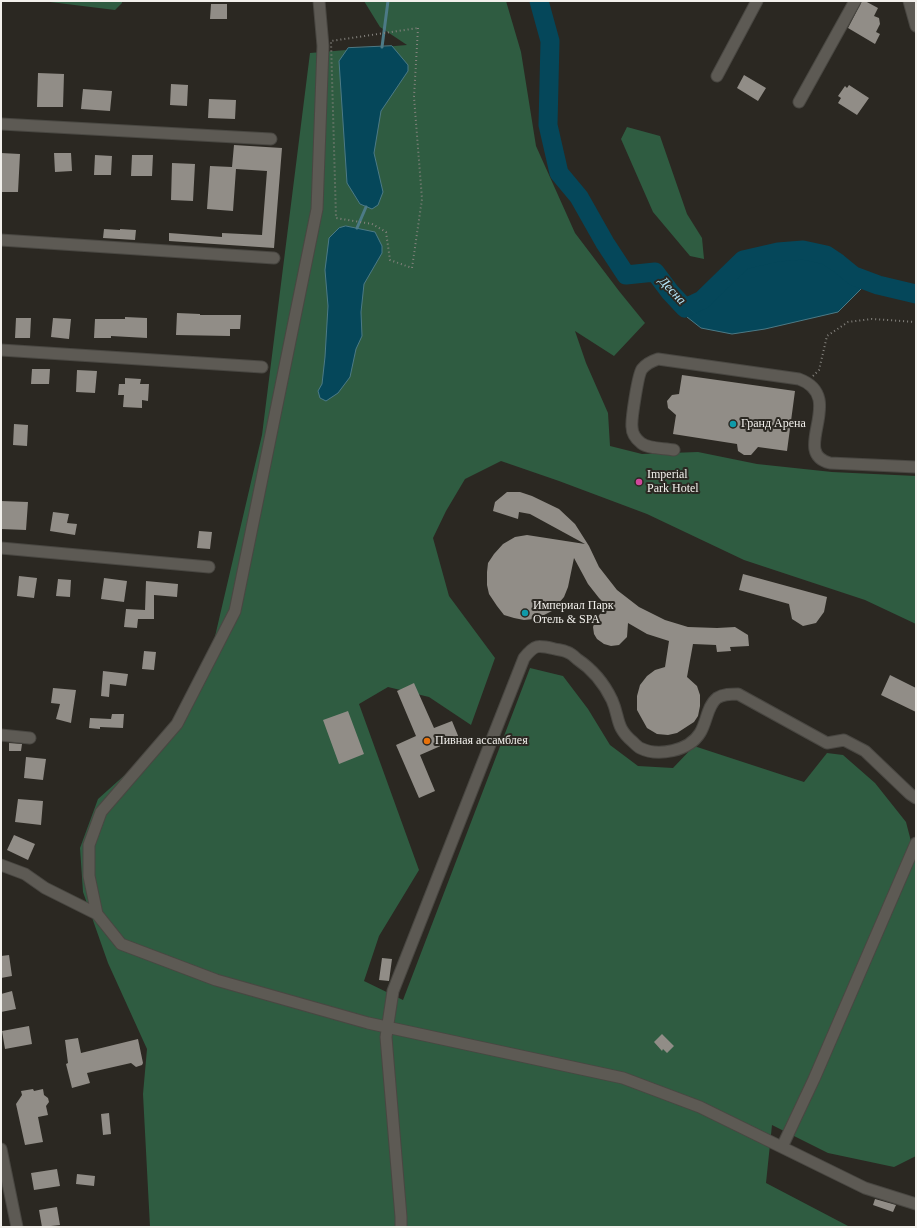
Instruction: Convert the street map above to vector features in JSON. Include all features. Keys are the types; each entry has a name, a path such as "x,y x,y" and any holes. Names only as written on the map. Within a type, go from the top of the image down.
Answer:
{"street":[{"path":"97,914 89,876 89,845 100,812 178,724 235,611 317,209 323,46 319,1"},
{"path":"717,76 757,1"},
{"path":"799,102 855,1"},
{"path":"909,1 916,26"},
{"path":"1,124 271,139"},
{"path":"1,240 274,258"},
{"path":"1,350 262,367"},
{"path":"674,450 649,447 641,443 635,436 632,426 638,378 642,369 649,362 658,359 798,379 806,382 818,394 821,404 814,442 815,450 823,461 830,463 916,467"},
{"path":"1,548 209,567"},
{"path":"401,1227 386,1037 393,991 524,658 530,650 540,645 567,652 588,666 603,684 612,700 618,723 625,735 640,748 658,752 674,751 689,744 700,735 711,705 718,698 727,694 738,694 827,743 844,740 865,751 916,798"},
{"path":"1,735 30,738"},
{"path":"782,1147 814,1079 916,843"},
{"path":"1,866 25,874 45,888 97,914 121,944 216,980 368,1023 623,1078 700,1107 865,1188 916,1204"},
{"path":"1,1149 17,1227"}],"path":[{"path":"418,28 414,96 422,199 412,268 390,260 386,232 372,224 352,221 336,218 331,41 418,28"},
{"path":"806,382 819,370 827,336 848,322 872,319 916,322"}],"green space":[{"path":"42,1 122,1 122,3 115,10"},
{"path":"364,1 506,1 521,52 536,146 575,233 645,323 614,356 575,331 586,363 608,413 610,446 642,454 698,452 757,464 832,472 916,476 916,624 865,600 744,560 647,514 501,461 465,479 446,511 433,538 449,596 495,658 471,725 429,697 388,687 359,704 419,870 379,936 364,981 403,1000 530,668 563,676 588,709 610,745 638,766 673,768 694,746 804,782 827,753 843,755 875,783 906,822 916,855 916,1156 894,1167 828,1153 772,1125 766,1183 850,1227 150,1227 143,1094 147,1049 108,963 83,892 80,848 98,799 147,755 206,675 262,435 310,53 407,45 380,27"},
{"path":"627,127 660,136 687,214 702,238 704,259 690,256 653,212 621,139"}],"water":[{"path":"392,46 408,65 408,71 381,111 374,153 383,192 378,205 372,209 360,204 347,183 339,61 348,48"},
{"path":"346,226 375,232 382,246 382,253 364,284 361,312 362,336 356,349 350,377 338,393 326,401 320,398 318,391 322,384 328,306 325,270 329,238 339,228"},
{"path":"803,250 826,255 868,282 838,312 765,329 732,334 701,328 687,317 685,308 732,271 743,260 778,252"}],"building":[{"path":"862,1 865,1 878,8 874,16 879,18 880,24 876,32 880,34 875,44 848,28"},
{"path":"211,4 227,4 227,19 210,19"},
{"path":"38,73 64,74 63,107 37,107"},
{"path":"744,75 766,88 758,101 737,88"},
{"path":"171,84 188,85 187,106 170,105"},
{"path":"849,85 869,98 857,115 838,103 841,98 838,96 845,86 847,88"},
{"path":"83,89 112,91 110,111 81,109"},
{"path":"209,99 236,100 235,119 208,118"},
{"path":"234,145 282,148 274,248 169,241 169,233 222,237 222,233 262,235 267,171 236,169 233,211 207,209 210,166 232,167"},
{"path":"1,153 20,154 18,192 1,192"},
{"path":"54,153 71,153 72,171 55,172"},
{"path":"95,155 112,156 111,175 94,175"},
{"path":"132,155 153,155 152,176 131,176"},
{"path":"172,163 195,164 193,201 171,200"},
{"path":"104,229 136,230 135,240 103,238"},
{"path":"177,313 200,315 241,315 240,329 230,329 230,336 176,335"},
{"path":"125,317 147,318 147,338 111,336 111,338 94,338 95,319 125,319"},
{"path":"16,318 31,318 30,338 15,338"},
{"path":"53,318 71,319 69,339 51,337"},
{"path":"32,369 50,369 49,384 31,384"},
{"path":"77,370 97,371 95,393 76,392"},
{"name":"Гранд Арена","path":"682,375 795,391 787,451 758,447 751,455 744,455 738,451 737,444 673,434 676,415 668,408 667,401 672,395 679,394"},
{"path":"125,378 141,379 140,384 149,384 148,401 142,400 142,408 123,407 124,395 118,395 119,384 125,384"},
{"path":"14,424 28,425 27,446 13,445"},
{"name":"Империал Парк Отель & SPA","path":"507,492 520,492 559,509 575,524 589,546 599,567 617,590 639,607 665,620 688,627 735,627 748,635 749,646 730,647 731,651 717,652 716,645 693,644 687,677 697,686 700,695 698,716 694,722 677,733 668,735 657,734 647,728 637,710 637,696 640,685 647,676 655,670 665,667 669,641 647,634 628,623 627,637 619,645 611,646 604,644 597,639 594,634 593,627 596,619 600,614 610,609 588,584 574,558 568,587 564,597 552,611 534,619 524,620 504,615 489,594 487,585 488,563 503,544 515,537 527,535 585,544 530,514 519,512 518,519 493,511 495,502"},
{"path":"1,501 28,502 26,530 1,529"},
{"path":"53,512 69,514 67,523 77,524 75,535 50,531"},
{"path":"199,531 212,532 210,549 197,548"},
{"path":"743,574 827,597 824,612 816,623 803,626 792,619 789,604 739,590"},
{"path":"19,576 37,578 34,598 17,596"},
{"path":"104,578 127,581 124,602 101,599"},
{"path":"58,579 71,580 70,597 56,596"},
{"path":"146,581 178,584 177,597 154,595 154,619 138,619 137,628 124,627 126,609 145,610"},
{"path":"144,651 156,652 154,670 142,669"},
{"path":"103,671 128,674 126,686 110,684 109,697 101,696"},
{"path":"890,675 916,688 916,712 881,695"},
{"name":"Пивная ассамблея","path":"414,683 434,728 452,721 459,738 420,755 435,791 419,798 396,745 416,736 397,691"},
{"path":"53,688 76,690 71,723 56,719 60,704 51,703"},
{"path":"348,711 364,754 339,764 323,720"},
{"path":"112,714 124,714 123,728 89,728 90,718 111,719"},
{"path":"9,743 22,744 21,751 9,751"},
{"path":"26,757 46,759 43,780 24,778"},
{"path":"18,799 43,801 41,825 15,822"},
{"path":"14,835 35,844 28,860 7,850"},
{"path":"9,955 12,976 1,978 1,956"},
{"path":"382,958 392,959 389,981 379,980"},
{"path":"12,991 16,1009 1,1012 1,994"},
{"path":"29,1026 32,1044 5,1049 2,1031"},
{"path":"662,1034 674,1046 667,1053 663,1049 662,1051 654,1042"},
{"path":"78,1038 81,1053 138,1039 143,1063 142,1065 136,1067 131,1063 87,1073 90,1083 72,1088 66,1064 68,1063 65,1040"},
{"path":"33,1089 34,1091 43,1089 44,1095 48,1098 49,1102 46,1106 48,1115 38,1117 43,1142 25,1145 16,1104 22,1095 21,1091"},
{"path":"109,1113 111,1134 103,1135 101,1114"},
{"path":"57,1169 60,1186 34,1190 31,1173"},
{"path":"77,1174 95,1176 94,1186 76,1184"},
{"path":"875,1199 896,1205 893,1212 873,1205"},
{"path":"57,1207 60,1225 42,1227 39,1210"}],"waterway":[{"path":"382,47 388,1"},
{"name":"Десна","path":"539,1 550,41 548,125 559,173 579,197 605,243 626,275 655,272 670,292 685,308 702,300 743,260 778,252 803,250 826,255 854,276 878,285 916,294"},
{"path":"357,228 366,207"}],"place":[{"name":"Гранд Арена","path":"733,424"},
{"name":"Imperial Park Hotel","path":"639,482"},
{"name":"Империал Парк Отель & SPA","path":"525,613"},
{"name":"Пивная ассамблея","path":"427,741"}]}
